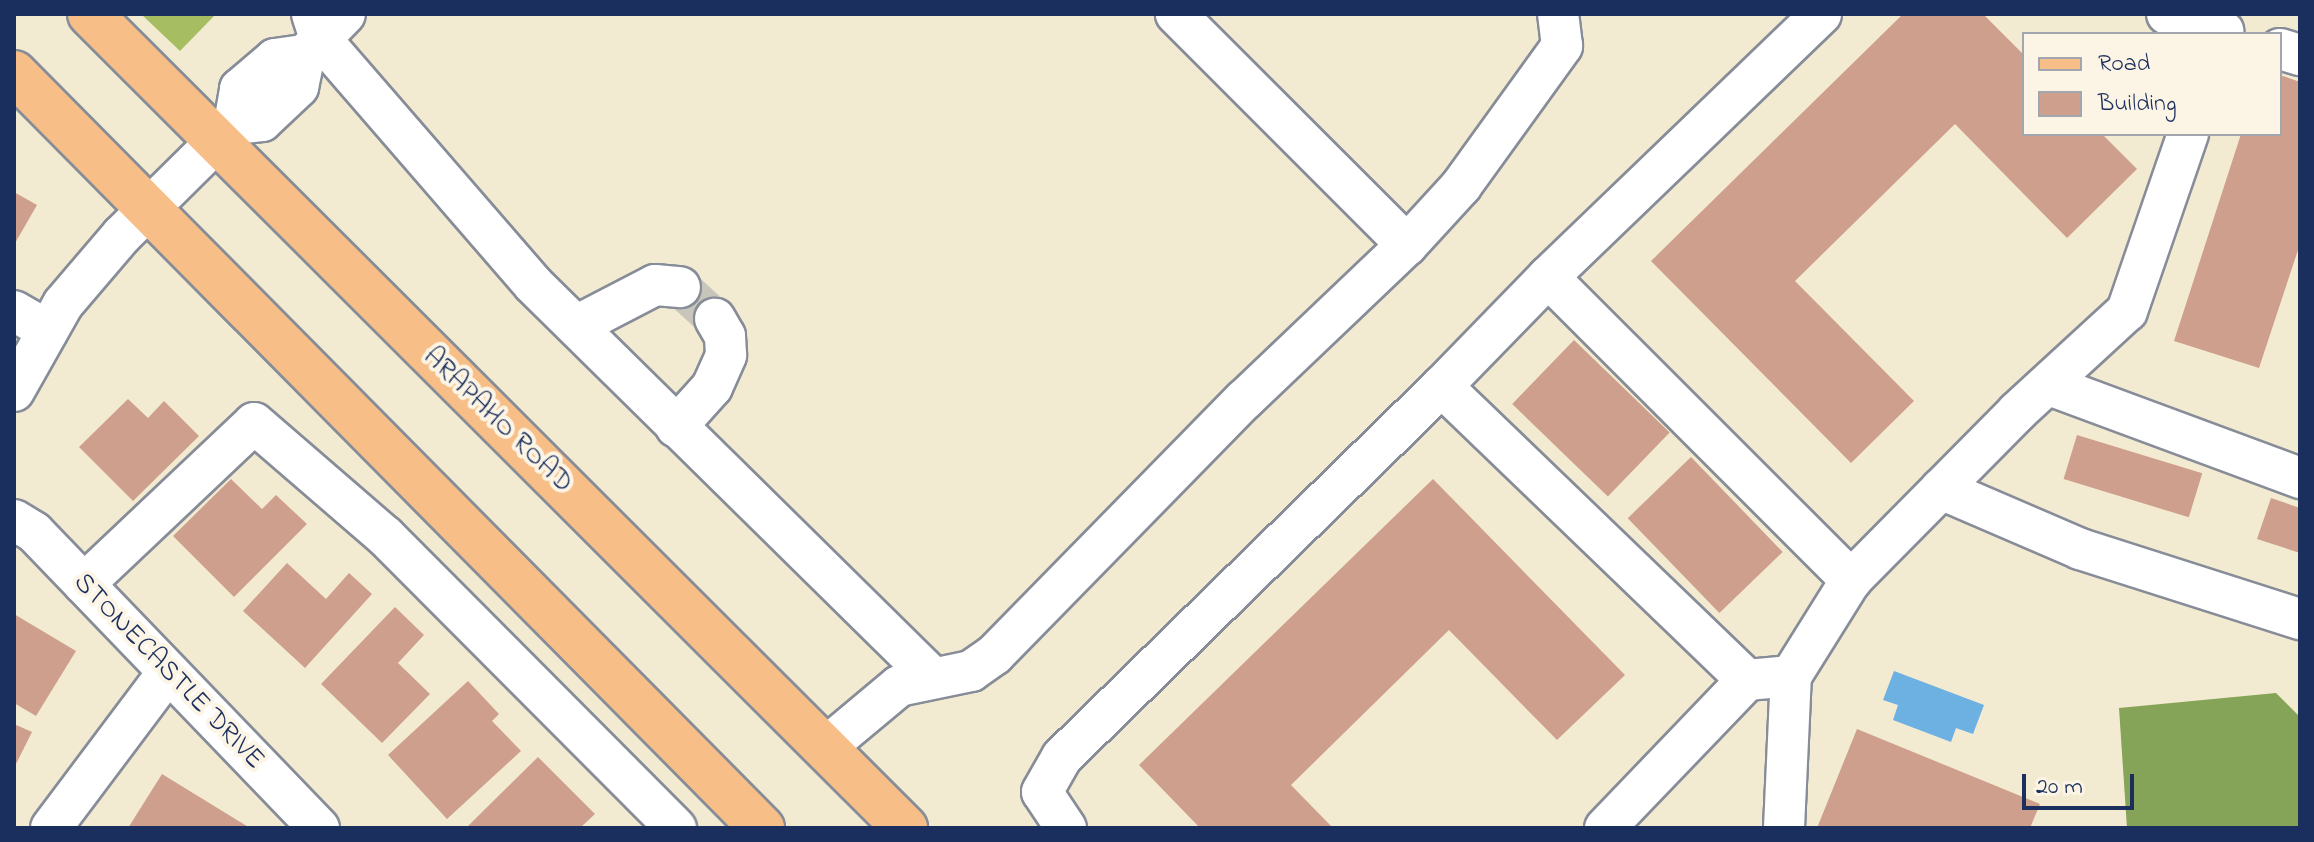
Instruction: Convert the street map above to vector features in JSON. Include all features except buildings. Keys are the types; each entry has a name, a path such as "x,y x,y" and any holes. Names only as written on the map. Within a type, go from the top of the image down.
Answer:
{"main road":[{"name":"ARAPAHO ROAD","path":"90,14 224,132 905,828"},
{"path":"14,73 762,828"}],"street":[{"path":"1176,14 1407,245"},
{"path":"826,747 899,686 971,671 995,654 1244,400 1407,245 1461,186 1562,46 1558,14"},
{"path":"1066,828 1042,792 1062,757 1442,386 1548,277 1821,14"},
{"path":"2167,14 2223,32"},
{"path":"14,391 63,304 146,209 224,132 240,89 275,59 320,30 576,326 933,678"},
{"path":"1784,828 1791,676 1851,580 2127,311 2187,136"},
{"path":"1548,277 1851,580"},
{"path":"576,326 655,285 680,287"},
{"path":"14,311 48,331"},
{"path":"676,427 712,387 726,355 725,336 715,319"},
{"path":"2049,385 2300,478"},
{"path":"1442,386 1747,680"},
{"path":"84,584 254,423 385,536 676,828"},
{"path":"1941,489 2080,549 2300,619"},
{"name":"STONECASTLE DRIVE","path":"14,520 34,532 319,828"},
{"path":"51,828 168,672"},
{"path":"1605,828 1747,680 1791,676"}],"green space":[{"path":"141,14 216,14 180,51"},
{"path":"2276,693 2300,717 2300,828 2127,828 2119,708"}],"water":[{"path":"1894,671 1984,705 1973,734 1956,728 1951,742 1893,720 1898,705 1883,700"}],"tunnel":[{"path":"680,287 715,319"}]}
